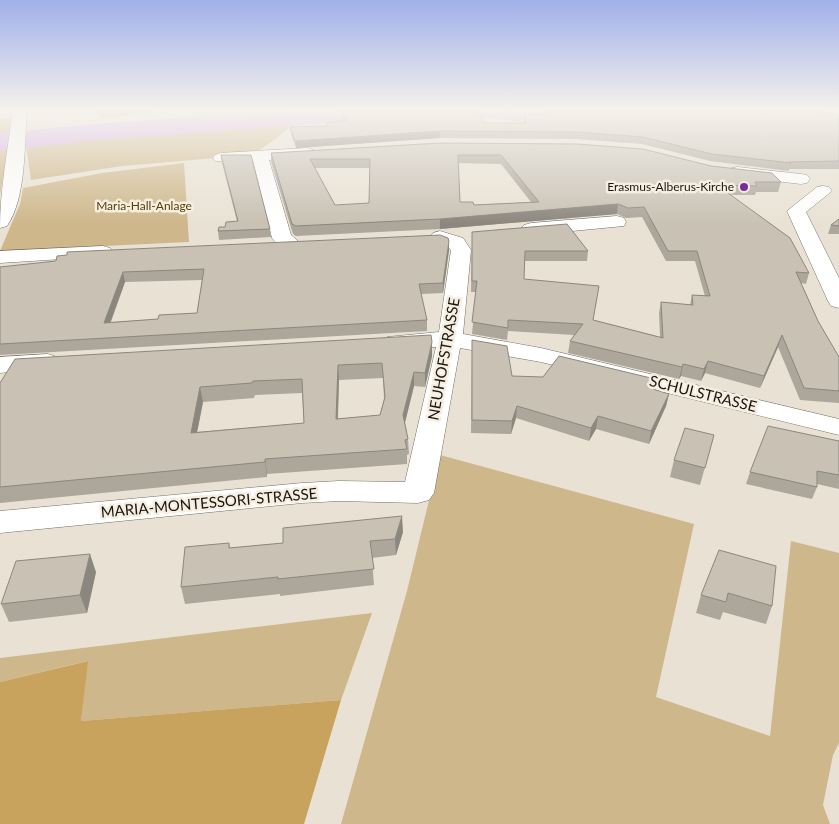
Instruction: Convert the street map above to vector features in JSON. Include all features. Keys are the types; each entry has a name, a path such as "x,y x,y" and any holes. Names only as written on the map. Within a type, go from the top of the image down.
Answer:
{"street":[{"path":"0,222 7,207 16,147"},
{"path":"221,158 326,152"},
{"path":"260,156 282,238 289,242"},
{"path":"726,170 808,177 804,184 831,192"},
{"path":"831,192 796,211 839,301"},
{"path":"509,231 617,222"},
{"name":"NEUHOFSTRASSE","path":"418,493 450,339 461,250 459,244 454,241 430,237 469,234"},
{"path":"261,244 310,243"},
{"path":"0,257 119,251"},
{"name":"SCHULSTRASSE","path":"371,343 450,339 540,355 839,427"},
{"path":"0,365 68,361"},
{"name":"MARIA-MONTESSORI-STRASSE","path":"0,522 302,493 340,491 418,493"}],"green space":[{"path":"0,147 9,147 0,194"},
{"path":"26,147 263,147 252,155 122,166 31,180"},
{"name":"Maria-Hall-Anlage","path":"184,163 189,242 0,251 20,204 23,188 102,173"},
{"path":"440,455 694,524 656,697 770,736 791,541 839,553 839,743 833,755 823,805 830,824 341,824 407,591"},
{"path":"372,613 341,700 81,721 87,661 0,682 0,658"}],"shaded area":[{"path":"88,661 81,721 341,700 304,824 0,824 0,682"}],"building":[{"path":"365,147 623,147 643,149 711,166 772,173 781,182 755,182 757,186 717,185 790,238 809,273 796,272 818,321 839,357 839,391 804,388 782,335 764,376 708,361 704,369 683,364 682,367 570,341 583,324 508,320 508,328 472,322 477,281 472,281 472,232 567,224 588,251 525,251 524,279 599,286 593,320 663,338 661,302 693,305 692,295 710,296 697,251 668,251 644,207 628,208 618,204 440,219 296,226 292,224 271,153","holes":["458,155 501,155 539,202 474,205 473,202 460,202","310,159 370,159 369,203 335,205"]},
{"path":"685,147 839,147 839,161 789,162 791,163 712,154"},
{"path":"221,155 251,155 270,229 218,231 219,227 225,227 226,222 238,221"},
{"path":"839,219 839,226 831,225"},
{"path":"440,235 448,238 449,241 443,283 419,284 427,320 0,344 0,267 56,261 57,256 67,255 67,252","holes":["204,269 197,313 159,315 158,319 104,323 123,272"]},
{"path":"431,335 432,342 425,373 414,372 403,415 408,439 405,440 407,449 265,459 265,462 0,487 0,383 15,359","holes":["382,363 385,397 380,415 336,419 338,365","302,379 304,423 191,433 200,387 252,383 253,381"]},
{"path":"472,340 507,346 512,376 543,377 559,356 655,379 653,389 669,394 651,431 598,416 591,428 517,406 512,421 472,420"},
{"path":"768,426 839,441 839,475 817,471 817,487 750,472"},
{"path":"685,428 714,435 705,468 674,460"},
{"path":"402,516 395,539 370,541 374,569 181,587 185,547 229,543 229,548 283,543 283,528"},
{"path":"719,550 776,566 772,606 728,593 726,602 701,595"},
{"path":"90,554 80,595 1,604 16,561"}],"place":[{"name":"Erasmus-Alberus-Kirche","path":"744,187"}]}
